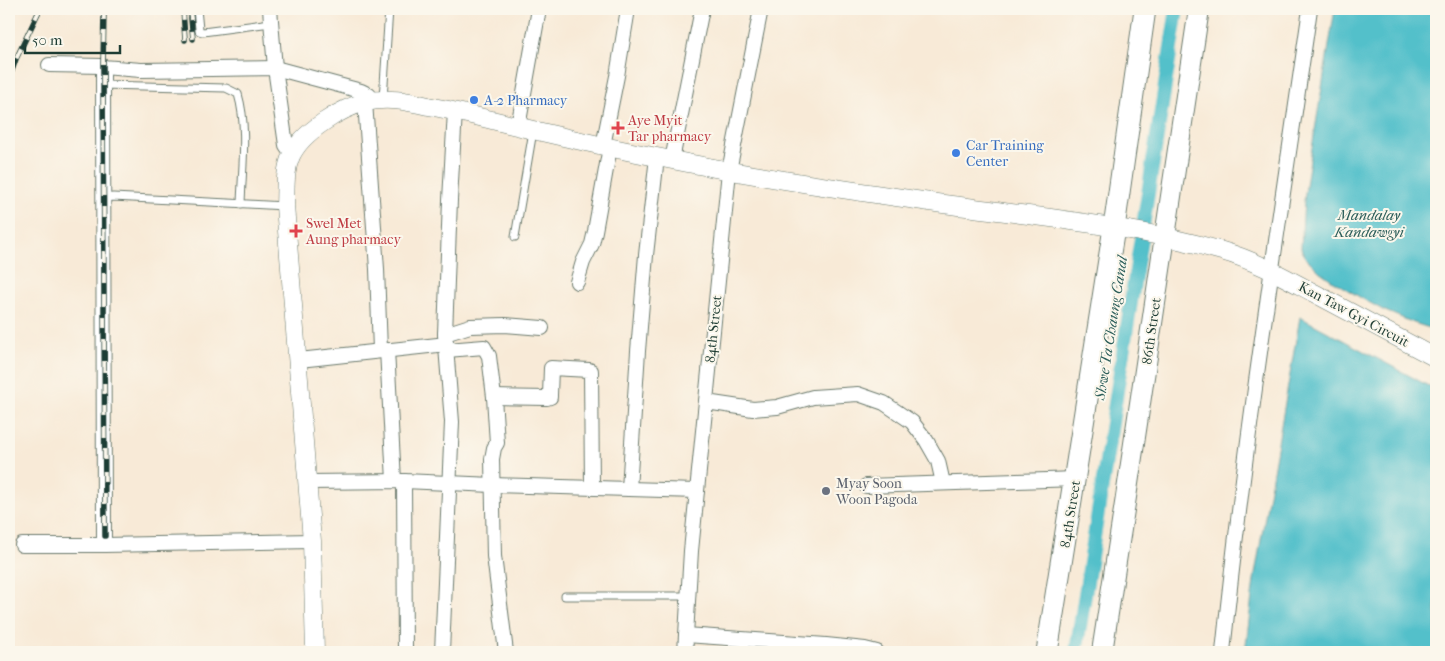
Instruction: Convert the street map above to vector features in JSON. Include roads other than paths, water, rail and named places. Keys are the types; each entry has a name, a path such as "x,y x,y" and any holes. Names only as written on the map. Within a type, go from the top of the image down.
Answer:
{"main road":[{"name":"84th Street","path":"1047,652 1116,228 1145,9"},
{"name":"86th Street","path":"1102,652 1128,488 1163,237 1199,9"}],"street":[{"path":"270,9 275,68 286,145 292,154"},
{"path":"525,129 540,9"},
{"path":"578,282 583,262 592,244 595,231 606,146 628,9"},
{"path":"628,489 646,255 664,159 702,9"},
{"name":"84th Street","path":"685,652 697,491 730,171 761,9"},
{"path":"1223,652 1231,575 1272,271 1310,9"},
{"path":"49,65 103,66 103,68 141,70 275,68 362,91 374,101 377,269 399,481 405,652"},
{"path":"103,68 104,545"},
{"name":"Kan Taw Gyi Circuit","path":"374,101 400,100 664,159 730,171 927,202 1116,228 1225,252 1272,271 1436,358"},
{"path":"315,652 312,542 308,482 285,206 287,171 292,154 303,140 328,118 347,109 374,101"},
{"path":"442,652 452,422 446,343 450,200 455,111"},
{"path":"446,343 470,326 505,325 542,328"},
{"path":"298,360 446,343 484,347 489,356 494,398 497,443 492,454 494,556 506,652"},
{"path":"494,398 547,398 550,397 551,368 591,371 592,487"},
{"path":"706,402 753,409 777,407 813,397 858,394 884,403 912,422 926,440 938,461 943,484"},
{"path":"866,486 1076,479"},
{"path":"308,482 399,481 493,486 697,491"},
{"path":"22,545 312,542"},
{"path":"686,635 826,649 865,649 877,652"}],"lane":[{"path":"197,9 199,29 203,32 271,23"},
{"path":"374,101 390,9"},
{"path":"102,84 226,88 238,94 243,133 241,204"},
{"path":"515,237 525,129"},
{"path":"104,198 285,206"},
{"path":"565,596 689,596"}],"water":[{"name":"Mandalay Kandawgyi","path":"1335,9 1436,9 1436,330 1383,310 1333,281 1319,271 1305,257 1301,248 1308,172"},
{"path":"1300,317 1436,390 1436,652 1245,652 1254,580"}],"waterway":[{"name":"Shwe Ta Chaung Canal","path":"1076,652 1177,9"}],"railway":[{"path":"9,79 16,59 40,9"},
{"path":"104,9 105,536"},
{"path":"183,9 185,40"},
{"path":"190,9 193,39"}],"place":[{"name":"A-2 Pharmacy","path":"474,100"},
{"name":"Aye Myit Tar pharmacy","path":"618,128"},
{"name":"Car Training Center","path":"956,153"},
{"name":"Swel Met Aung pharmacy","path":"296,231"},
{"name":"Myay Soon Woon Pagoda","path":"826,491"}]}
